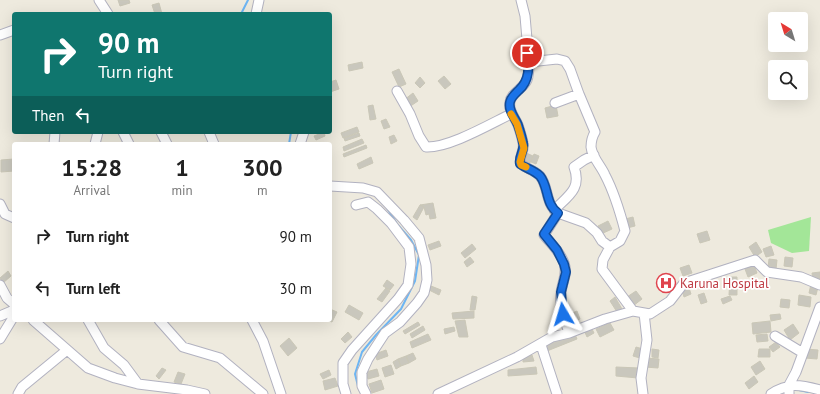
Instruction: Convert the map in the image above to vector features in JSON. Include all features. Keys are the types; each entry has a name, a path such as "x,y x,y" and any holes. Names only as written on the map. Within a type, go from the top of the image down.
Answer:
{"street":[{"path":"99,0 107,12"},
{"path":"256,12 259,0"},
{"path":"521,0 525,16 529,62 528,80 513,95 510,101 510,110 517,124 524,148 520,164 539,175 544,184 549,203 556,211 591,226 602,242 610,247"},
{"path":"0,35 12,31"},
{"path":"529,62 557,59 566,61 570,69 595,132 591,140 591,148 605,175 620,210 625,231 620,241 610,247 603,260 602,269 633,311"},
{"path":"397,91 426,147 435,147 453,141 512,114"},
{"path":"555,103 579,94"},
{"path":"569,333 563,314 561,297 566,272 564,264 557,250 544,234 556,211 570,196 577,182 577,175 574,167 594,155"},
{"path":"332,186 363,188 378,192 404,220 418,238 426,265 427,280 424,293 400,322 386,333 368,359 362,372 362,386 366,394"},
{"path":"346,394 343,384 343,363 352,350 398,299 408,285 412,264 409,248 391,222 377,208 368,202 356,205"},
{"path":"0,204 5,214 12,217"},
{"path":"438,394 541,345 552,337 569,333 605,319 633,311 650,314 670,301 684,283 756,260 767,272 801,277 820,285"},
{"path":"0,285 7,298 12,302"},
{"path":"789,390 803,353 816,330 820,307"},
{"path":"0,316 12,311"},
{"path":"643,394 641,378 647,340 644,313"},
{"path":"0,339 12,319"},
{"path":"35,322 88,368 115,378 138,384 187,390 205,394"},
{"path":"89,322 104,348 124,365 138,384"},
{"path":"161,322 184,347 220,358 263,394"},
{"path":"253,322 263,341 281,394"},
{"path":"775,336 803,353"},
{"path":"541,345 557,394"},
{"path":"18,394 22,387 67,350"},
{"path":"771,394 807,386 820,390"}],"green space":[{"path":"811,217 809,251 792,253 771,243 768,230"}],"building":[{"path":"118,0 129,0 130,3 120,6"},
{"path":"159,3 161,12 154,12 152,5"},
{"path":"362,62 363,68 349,71 348,65"},
{"path":"399,69 406,84 399,87 392,72"},
{"path":"444,76 451,84 445,89 438,81"},
{"path":"420,77 425,83 420,88 415,83"},
{"path":"336,80 339,89 332,91 332,81"},
{"path":"413,93 418,101 409,107 404,100"},
{"path":"373,105 376,119 370,120 368,106"},
{"path":"556,105 558,116 547,118 545,108"},
{"path":"386,119 390,127 384,129 381,121"},
{"path":"357,127 359,132 343,138 341,133"},
{"path":"359,133 360,136 345,141 344,138"},
{"path":"324,134 325,136 316,140 314,136"},
{"path":"394,135 397,141 391,144 389,137"},
{"path":"362,139 364,143 344,151 343,147"},
{"path":"366,145 367,148 344,157 343,154"},
{"path":"524,152 533,156 529,165 520,162"},
{"path":"534,154 539,156 536,164 531,162"},
{"path":"371,157 373,163 359,169 357,164"},
{"path":"12,159 12,171 1,172 1,160"},
{"path":"433,203 436,218 430,219 429,214 426,215 424,207 420,205"},
{"path":"420,205 424,207 417,220 413,217"},
{"path":"633,217 635,226 627,228 625,219"},
{"path":"608,221 612,229 601,234 598,226"},
{"path":"707,231 710,240 700,243 697,234"},
{"path":"439,241 441,246 430,250 428,245"},
{"path":"756,242 762,252 755,257 749,247"},
{"path":"472,244 476,249 465,258 461,253"},
{"path":"771,246 774,255 766,257 763,249"},
{"path":"470,257 474,262 467,267 464,262"},
{"path":"785,257 793,258 792,267 784,266"},
{"path":"769,259 777,260 776,269 768,268"},
{"path":"689,265 692,273 683,276 680,268"},
{"path":"754,265 757,273 748,277 745,269"},
{"path":"8,271 11,276 3,283 0,278"},
{"path":"820,272 820,279 813,280 812,273"},
{"path":"730,277 737,277 737,295 729,295"},
{"path":"387,280 394,285 390,290 383,286"},
{"path":"811,284 818,287 816,295 809,293"},
{"path":"431,286 441,290 439,295 429,290"},
{"path":"386,288 390,291 382,302 377,299"},
{"path":"689,288 691,294 684,297 682,290"},
{"path":"636,291 642,299 633,306 627,297"},
{"path":"704,293 707,302 701,304 698,295"},
{"path":"799,295 811,297 810,307 798,305"},
{"path":"472,296 477,297 475,310 470,310"},
{"path":"730,296 732,300 723,304 721,299"},
{"path":"615,297 622,309 617,312 610,301"},
{"path":"781,299 790,300 789,308 780,307"},
{"path":"349,305 363,313 359,320 345,312"},
{"path":"332,310 337,312 332,322"},
{"path":"474,311 474,318 453,319 452,313"},
{"path":"577,311 580,319 572,322 570,314"},
{"path":"780,314 781,319 771,321 770,315"},
{"path":"465,320 468,337 459,337 455,321"},
{"path":"770,321 771,332 753,334 752,323"},
{"path":"418,322 420,325 405,334 403,331"},
{"path":"610,323 614,330 600,337 596,329"},
{"path":"793,324 799,333 790,340 784,330"},
{"path":"423,326 425,330 412,338 410,334"},
{"path":"454,327 455,331 445,334 444,329"},
{"path":"591,327 594,333 587,337 584,330"},
{"path":"348,332 352,337 345,343 341,339"},
{"path":"574,332 577,339 547,351 545,344"},
{"path":"428,334 431,340 412,348 410,342"},
{"path":"767,334 768,341 757,342 756,335"},
{"path":"289,338 297,348 288,356 280,346"},
{"path":"776,342 780,347 773,352 769,347"},
{"path":"636,347 643,349 640,358 633,356"},
{"path":"652,349 659,350 658,358 652,357"},
{"path":"759,349 770,349 770,357 758,357"},
{"path":"806,349 818,350 817,359 805,358"},
{"path":"386,350 388,356 377,360 375,354"},
{"path":"413,353 416,359 409,363 406,356"},
{"path":"532,355 534,361 523,362 523,359"},
{"path":"406,356 409,363 401,366 398,359"},
{"path":"646,358 659,359 658,368 645,367"},
{"path":"398,359 401,366 396,369 393,362"},
{"path":"760,361 765,369 756,375 751,367"},
{"path":"391,365 394,374 385,377 382,368"},
{"path":"536,367 537,374 508,376 508,370"},
{"path":"616,367 639,368 638,378 616,376"},
{"path":"162,368 166,370 159,379 156,376"},
{"path":"377,369 379,376 368,379 366,372"},
{"path":"329,370 331,375 323,379 320,374"},
{"path":"178,372 185,374 181,384 174,382"},
{"path":"754,376 758,382 749,389 745,383"},
{"path":"335,378 338,386 325,390 323,381"},
{"path":"381,380 384,389 372,393 369,384"}],"waterway":[{"path":"242,12 248,0"},
{"path":"289,142 291,134"},
{"path":"358,386 355,374 362,352 401,309 415,281 419,255 411,240 397,224 387,208"},
{"path":"799,390 808,392"}],"slow traffic":[{"path":"511,114 517,124 524,148 520,162 521,165 526,167"}],"place":[{"name":"Karuna Hospital","path":"666,283"}],"route":[{"path":"527,53 529,62 528,80 513,95 510,101 510,110 517,124 524,148 520,164 539,175 544,184 549,203 558,213 544,234 560,254 566,272 561,292 563,314"}]}
